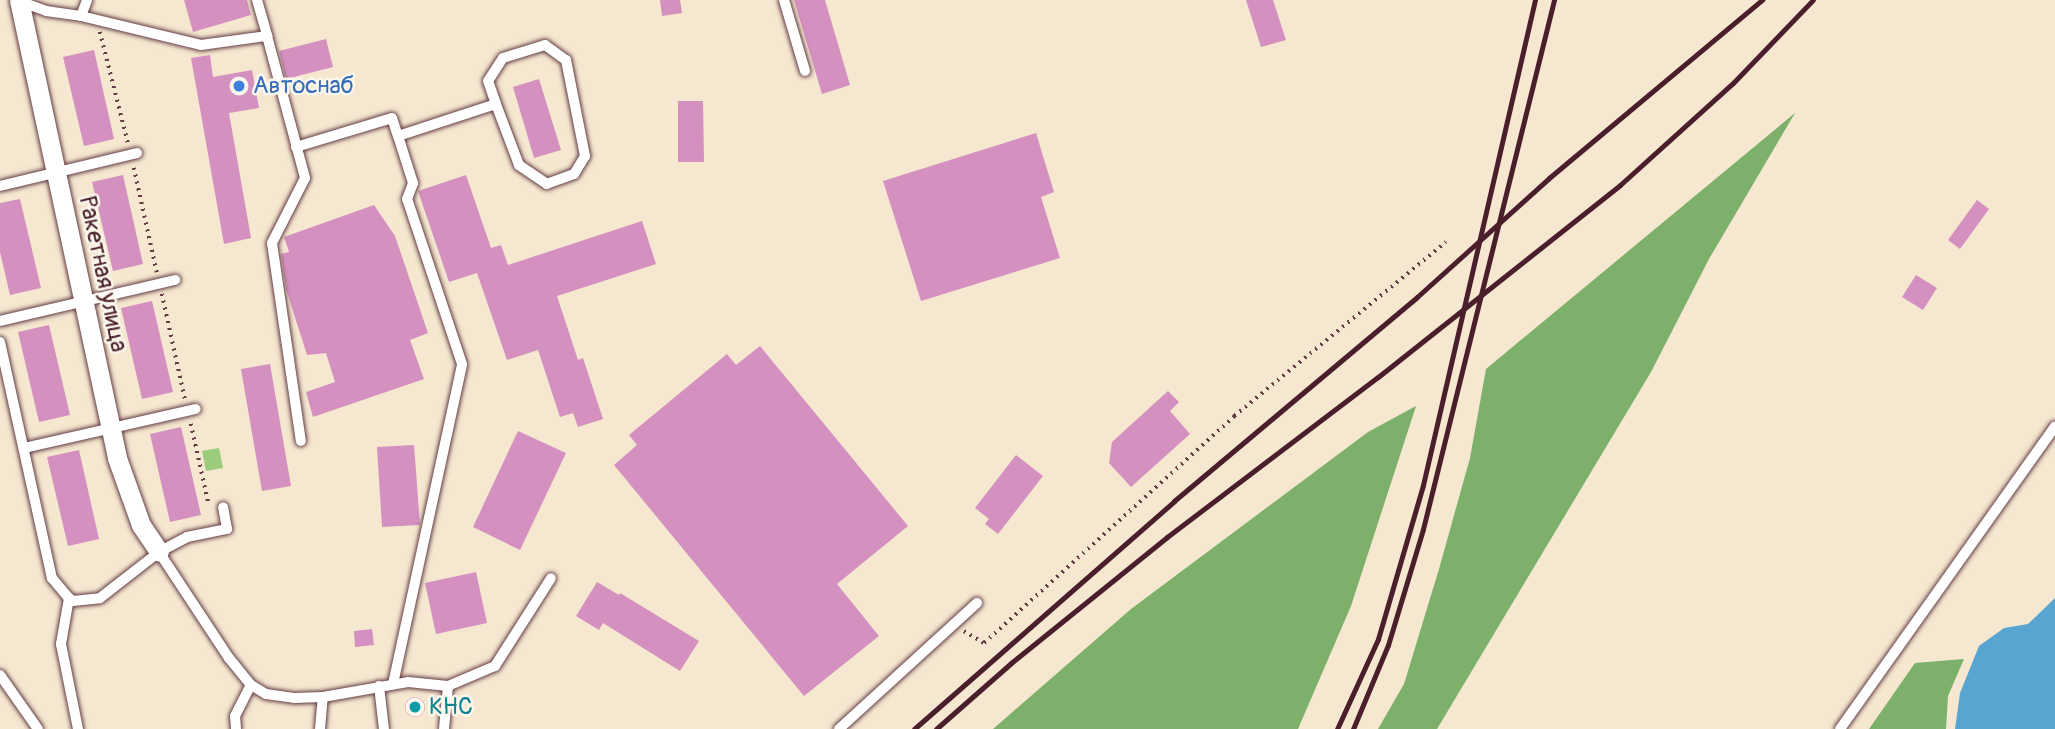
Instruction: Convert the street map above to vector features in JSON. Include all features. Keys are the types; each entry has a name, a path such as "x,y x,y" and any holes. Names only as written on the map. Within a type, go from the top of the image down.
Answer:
{"street":[{"name":"Ракетная улица","path":"19,0 111,428 130,501 141,525 159,552"}],"lane":[{"path":"19,0 46,11 81,16 201,45 267,36"},
{"path":"81,16 87,0"},
{"path":"257,0 305,178 272,243 301,441"},
{"path":"784,0 805,71"},
{"path":"545,45 566,60 585,156 574,174 547,184 519,165 496,104 488,82 503,58 545,45"},
{"path":"398,136 496,104"},
{"path":"296,147 392,118 414,183 407,199 461,365 393,684"},
{"path":"0,186 134,154"},
{"path":"0,321 175,280"},
{"path":"0,342 52,578 69,598 74,601 100,598 159,552 187,537 227,529 223,507"},
{"path":"24,448 192,410"},
{"path":"1840,729 2055,427"},
{"path":"159,552 222,648 251,685 266,694 294,698 323,697 408,682 448,686 495,666 551,578"},
{"path":"69,598 61,644 66,682 78,729"},
{"path":"839,729 977,603"},
{"path":"0,675 38,729"},
{"path":"236,729 235,716 251,685"},
{"path":"379,686 384,729"},
{"path":"443,729 448,686"},
{"path":"320,729 323,697"}],"path":[{"path":"97,20 134,154 159,283 192,410 215,532"},
{"path":"953,624 984,643 1234,416 1446,242"}],"green space":[{"path":"1795,113 1709,259 1651,372 1437,729 1378,729 1404,684 1439,569 1470,458 1486,369"},
{"path":"1416,406 1351,606 1298,729 993,729 1131,609 1368,432"},
{"path":"219,448 223,468 206,471 202,451"},
{"path":"1964,659 1948,696 1946,729 1869,729 1915,663"}],"water":[{"path":"2055,598 2055,729 1955,729 1960,693 1979,646 2004,628 2028,624"}],"building":[{"path":"184,0 247,0 251,15 193,32"},
{"path":"660,0 680,0 682,13 662,16"},
{"path":"794,0 825,0 850,85 822,94"},
{"path":"1246,0 1273,0 1286,40 1261,47"},
{"path":"326,39 333,67 286,79 279,51"},
{"path":"94,50 114,139 84,146 63,57"},
{"path":"210,55 213,77 252,70 259,108 229,113 251,238 224,244 191,58"},
{"path":"539,79 561,150 534,158 513,87"},
{"path":"678,101 703,101 704,162 678,162"},
{"path":"1036,133 1054,192 1041,197 1060,258 921,301 883,181"},
{"path":"123,175 143,264 113,271 92,182"},
{"path":"466,175 491,248 501,245 508,265 642,221 656,264 557,296 578,360 583,358 603,419 578,427 573,413 560,417 538,350 507,360 477,273 449,282 418,191"},
{"path":"20,199 41,288 10,295 0,252 0,203"},
{"path":"1977,200 1989,209 1960,249 1948,240"},
{"path":"374,205 395,236 428,333 410,340 424,379 313,417 306,392 335,382 326,353 307,355 286,289 281,254 289,252 284,237"},
{"path":"1916,275 1937,288 1923,310 1902,297"},
{"path":"152,301 173,392 142,399 121,308"},
{"path":"49,325 70,415 39,422 18,332"},
{"path":"760,346 908,526 837,584 879,636 804,696 614,465 637,445 629,435 727,354 736,365"},
{"path":"270,364 291,486 262,491 241,369"},
{"path":"1168,391 1179,402 1170,411 1190,434 1131,487 1109,463 1112,442"},
{"path":"181,427 201,515 170,522 150,434"},
{"path":"518,431 566,453 520,550 473,527"},
{"path":"414,445 420,525 382,527 377,447"},
{"path":"79,450 99,539 68,546 47,457"},
{"path":"1016,455 1043,476 998,534 985,524 989,519 975,508"},
{"path":"476,572 487,623 436,634 425,583"},
{"path":"597,582 699,641 680,671 603,623 599,630 576,616"},
{"path":"372,629 374,645 355,647 354,631"},
{"name":"КНС","path":"411,697 419,697 425,707 419,717 411,717 405,711 405,703"}],"railway":[{"path":"1337,729 1378,639 1423,485 1535,0"},
{"path":"1353,729 1388,645 1423,529 1554,0"},
{"path":"914,729 1174,501 1417,297 1549,178 1762,0"},
{"path":"936,729 1011,663 1167,537 1378,377 1620,185 1733,83 1813,0"}],"place":[{"name":"Автоснаб","path":"239,86"},
{"name":"КНС","path":"415,707"}]}
